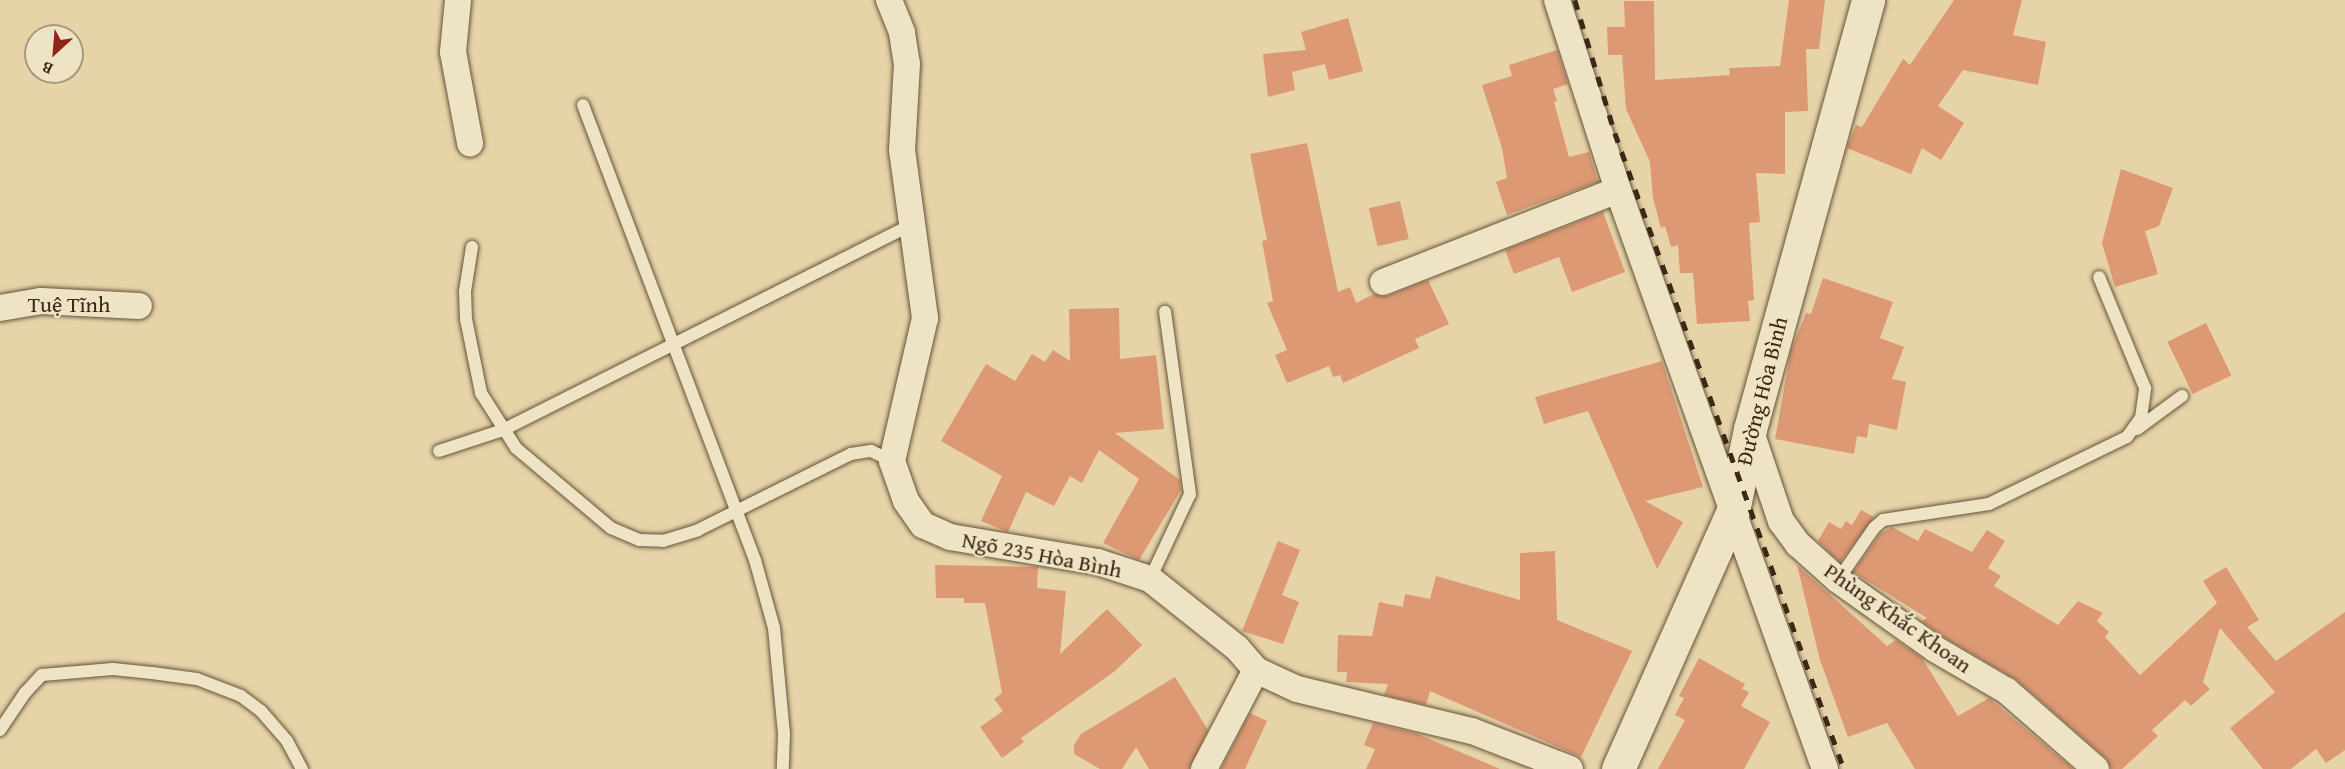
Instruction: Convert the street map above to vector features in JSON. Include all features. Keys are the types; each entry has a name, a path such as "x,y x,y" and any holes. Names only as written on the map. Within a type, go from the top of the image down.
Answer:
{"street":[{"path":"458,0 453,52 470,143"},
{"path":"889,0 902,33 907,64 902,150 925,318 892,461"},
{"path":"1557,0 1618,190 1825,769"},
{"name":"Đường Hòa Bình","path":"1618,769 1733,512 1750,429 1868,0"},
{"path":"1383,282 1618,190"},
{"name":"Tuệ Tĩnh","path":"0,308 41,302 139,306"},
{"name":"Phùng Khắc Khoan","path":"1750,429 1761,470 1781,521 1798,544 1838,580 1935,649 2007,691 2096,769"},
{"name":"Ngõ 235 Hòa Bình","path":"892,461 906,501 922,525 950,537 1098,562 1150,579 1237,648 1256,670 1297,689 1472,731 1570,769"},
{"path":"1204,769 1256,670"}],"lane":[{"path":"583,105 736,511 774,628 784,733 783,769"},
{"path":"439,451 503,429 912,224"},
{"path":"472,247 465,291 471,356 481,393 516,448 584,508 611,528 639,540 663,541 698,530 851,454 871,452 892,461"},
{"path":"2099,277 2145,388 2141,418 2127,437"},
{"path":"1150,579 1190,494 1165,312"},
{"path":"1838,580 1874,528 1883,520 1989,504 2127,437 2182,396"},
{"path":"0,730 24,693 42,675 101,669 152,673 197,679 241,696 261,711 287,741 303,769"}],"building":[{"path":"1789,0 1825,0 1819,49 1806,49 1808,111 1785,112 1785,174 1756,173 1760,222 1749,223 1754,300 1748,301 1750,321 1697,324 1693,273 1680,273 1678,245 1671,247 1665,226 1661,228 1653,198 1650,162 1626,109 1622,55 1608,55 1607,27 1625,27 1624,1 1654,1 1655,80 1730,75 1729,68 1780,66"},
{"path":"1954,0 2022,0 2013,35 2046,42 2038,85 1963,70 1938,106 1964,123 1941,160 1922,148 1911,174 1847,148 1856,125 1862,127 1903,59 1910,65"},
{"path":"1348,18 1363,71 1329,80 1325,64 1292,72 1295,90 1268,97 1263,54 1306,50 1301,32"},
{"path":"1557,50 1568,84 1553,89 1557,101 1554,102 1569,157 1589,152 1598,182 1507,215 1496,182 1507,178 1502,148 1482,85 1512,76 1509,65"},
{"path":"1307,143 1338,292 1350,287 1356,303 1374,294 1388,296 1428,280 1449,324 1415,339 1419,348 1343,383 1340,375 1333,377 1329,366 1287,383 1275,355 1287,350 1267,303 1273,301 1262,241 1267,240 1250,154"},
{"path":"2121,169 2173,188 2159,226 2145,231 2158,274 2115,287 2102,243"},
{"path":"1400,201 1409,239 1378,246 1369,208"},
{"path":"1603,212 1625,272 1572,292 1559,257 1514,274 1505,250"},
{"path":"1823,278 1893,302 1880,338 1904,347 1892,379 1906,382 1897,430 1869,424 1867,438 1857,436 1854,454 1775,439 1791,350 1806,313 1811,314"},
{"path":"1119,308 1120,359 1156,355 1164,429 1115,433 1180,480 1181,490 1139,560 1103,543 1139,479 1099,450 1082,483 1070,476 1054,506 1026,492 1008,532 981,521 1002,476 941,441 986,364 1015,381 1032,354 1045,362 1053,350 1070,361 1069,309"},
{"path":"2206,323 2231,375 2193,394 2167,342"},
{"path":"1662,361 1703,487 1645,501 1683,522 1657,569 1588,411 1544,424 1535,397"},
{"path":"1861,510 1874,517 1840,562 1818,541 1829,522 1841,529 1846,521 1852,525"},
{"path":"1892,527 1918,541 1925,529 1972,552 1987,530 2005,541 1988,568 2001,576 1994,586 2058,625 2078,601 2103,613 2097,621 2109,632 2105,637 2140,675 2217,603 2203,581 2226,567 2259,620 2247,627 2276,661 2345,612 2345,750 2326,763 2316,749 2291,769 2263,769 2230,728 2275,692 2220,628 2203,682 2210,689 2191,706 2185,700 2152,730 2158,736 2122,769 2111,769 2106,758 2017,680 1942,636 1922,621 1927,618 1853,572 1880,534"},
{"path":"1278,541 1300,550 1282,595 1299,602 1283,644 1242,631"},
{"path":"1555,551 1557,620 1632,651 1581,757 1430,691 1426,705 1384,695 1388,684 1346,682 1347,672 1337,672 1338,635 1372,636 1379,602 1403,607 1405,594 1430,599 1436,576 1520,600 1520,553"},
{"path":"935,565 1038,567 1037,588 1066,591 1060,654 1107,609 1142,645 1115,671 1021,738 1024,742 1002,758 980,727 1003,711 994,699 1002,693 985,603 964,603 964,598 936,598"},
{"path":"1797,565 1887,646 1896,640 1922,658 1958,716 1989,698 2073,769 1915,769 1887,723 1848,737 1820,660"},
{"path":"1699,658 1745,684 1742,689 1749,692 1741,706 1770,722 1744,769 1658,769 1685,720 1675,715 1684,698 1679,696"},
{"path":"1175,677 1208,730 1189,769 1149,769 1136,747 1122,769 1100,769 1074,754 1074,745 1081,734"},
{"path":"1250,713 1267,721 1245,769 1221,769"},
{"path":"1373,723 1418,734 1500,769 1366,769 1375,749 1364,745"}],"railway":[{"path":"1575,0 1615,133 1844,769"}]}
